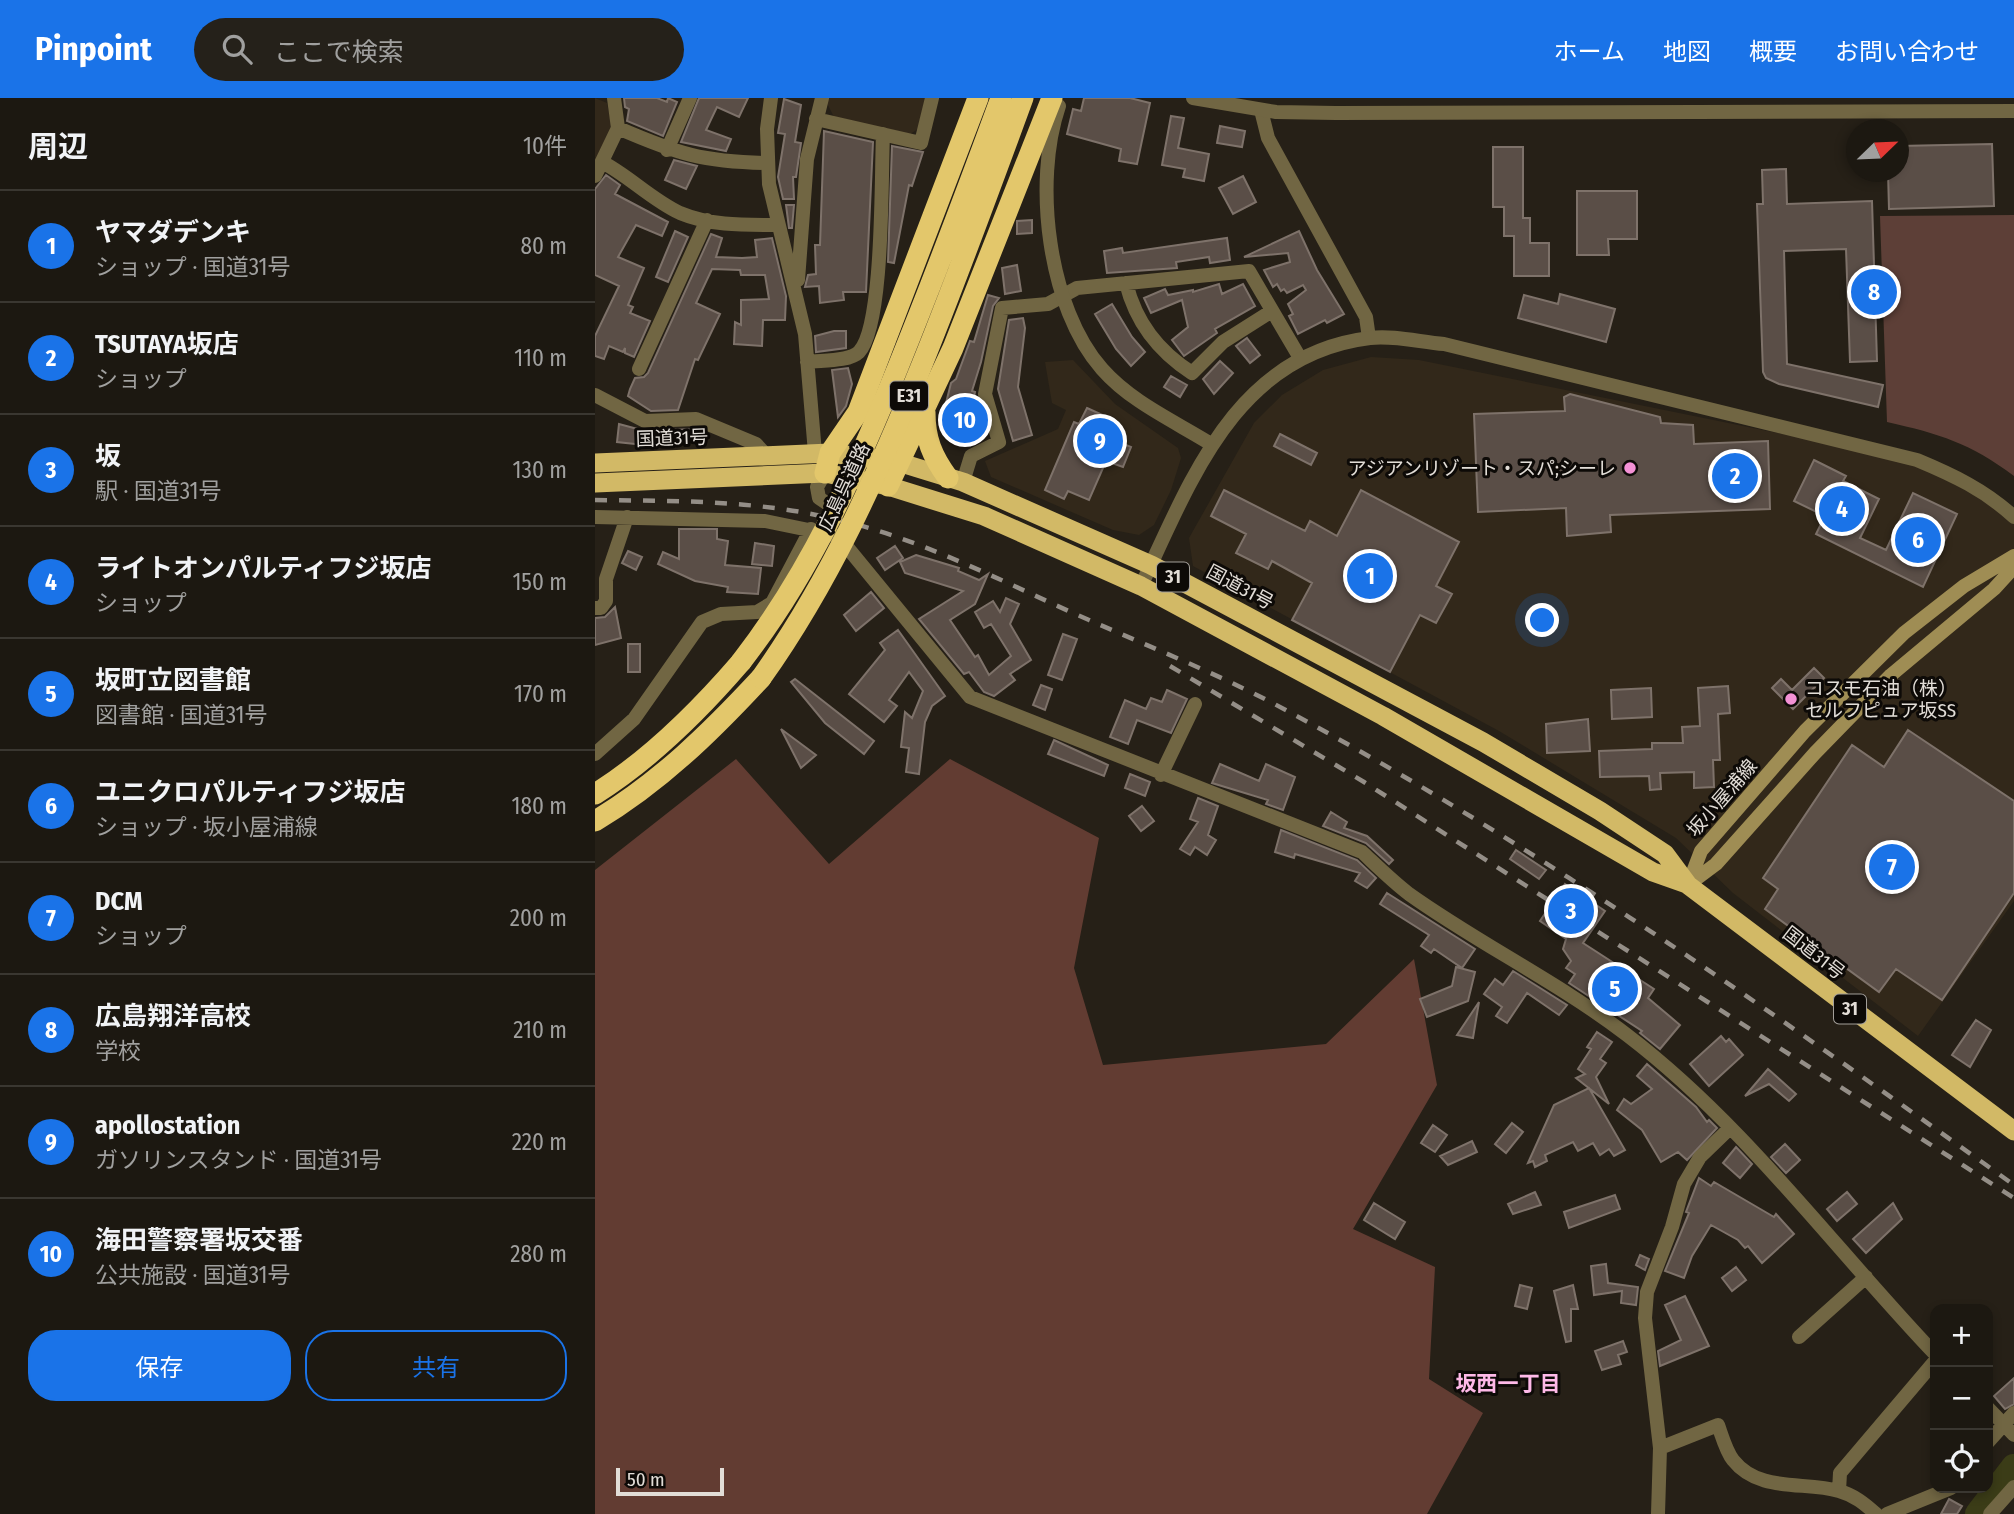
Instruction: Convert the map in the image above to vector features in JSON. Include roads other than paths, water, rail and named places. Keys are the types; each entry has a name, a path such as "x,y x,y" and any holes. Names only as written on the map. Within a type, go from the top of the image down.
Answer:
{"highway":[{"path":"823,460 858,412 978,98"},
{"name":"広島呉道路","path":"595,793 670,736 706,703 741,662 796,586 843,497 942,257 1000,98"},
{"name":"広島呉道路","path":"595,821 654,780 685,754 761,678 815,598 862,507 963,262 1023,98"},
{"path":"888,486 953,348 1052,98"},
{"path":"925,407 925,437 935,460 955,480"},
{"name":"国道31号","path":"595,463 767,456 898,462 955,480 1151,565 1483,742 1600,811 1665,854 1688,885 2014,1131"},
{"name":"国道31号","path":"595,483 823,460 888,486 984,516 1141,586 1383,716 1653,872 1688,885"}],"main road":[{"name":"坂小屋浦線","path":"1688,885 1701,851 1805,731 1905,634 1964,586 2014,556"},
{"name":"坂小屋浦線","path":"1688,885 1716,864 1815,753 1891,674 1994,589 2014,567"}],"street":[{"path":"614,98 618,128 598,169 624,173 679,212 723,225 777,225"},
{"path":"667,150 690,98"},
{"path":"771,98 767,129 768,163 777,225 796,287 823,460 817,487 820,498 831,506 838,536 970,697 1161,775 1361,852 1409,893 1626,1034 1767,1166 1930,1348"},
{"path":"796,287 807,159 822,98"},
{"path":"816,119 921,143 932,98"},
{"path":"1062,98 1054,120 1048,183 1051,251 1061,296 1075,332 1102,369 1131,396 1211,444"},
{"path":"1193,98 1261,110 1336,113 2014,111"},
{"path":"1261,110 1268,138 1366,317 1369,338"},
{"path":"618,128 667,150 722,162 768,163"},
{"path":"807,362 853,356 862,350 878,299 883,134"},
{"path":"639,369 707,220"},
{"path":"955,480 971,456 999,442 985,394 1002,307 1048,304 1077,288 1249,271 1300,358"},
{"path":"1126,283 1131,301 1145,330 1168,358 1192,373 1223,342 1272,311"},
{"path":"1141,586 1211,444 1251,393 1300,358 1369,338 1444,344 1917,460 1965,481 1996,500 2014,517"},
{"path":"595,395 645,421 696,419 756,444 767,456"},
{"path":"595,517 751,520 838,536"},
{"path":"595,608 601,608 606,601 606,579 627,517"},
{"path":"595,754 634,719 702,622 721,614 757,611 772,603 811,529"},
{"path":"1161,775 1195,704"},
{"path":"1658,1514 1660,1448 1645,1318 1647,1292 1672,1227 1684,1184 1700,1157 1729,1129"},
{"path":"1799,1337 1866,1277"},
{"path":"1839,1491 1840,1473 1930,1367"},
{"path":"1993,1413 2014,1435"},
{"path":"1993,1435 2014,1413"},
{"path":"1660,1448 1718,1425 1732,1460 1751,1475 1767,1482 1839,1491 1857,1498 1876,1514"},
{"path":"1990,1514 2014,1487"},
{"path":"1887,1514 1939,1493"}],"waterway":[{"path":"1978,1514 2014,1467"}],"railway":[{"path":"595,500 686,501 776,508 869,528 933,550 1243,688 1387,767 1571,879 1839,1060 2014,1185"},
{"path":"1170,666 1364,782 2014,1198"}],"place":[{"name":"広島翔洋高校","path":"1874,292"},
{"name":"海田警察署坂交番","path":"965,420"},
{"name":"apollostation","path":"1100,441"},
{"name":"アジアンリゾート・スパ;シーレ","path":"1630,468"},
{"name":"TSUTAYA坂店","path":"1735,476"},
{"name":"ライトオンパルティフジ坂店","path":"1842,509"},
{"name":"ユニクロパルティフジ坂店","path":"1918,540"},
{"name":"ヤマダデンキ","path":"1370,576"},
{"name":"コスモ石油（株） セルフピュア坂SS","path":"1791,699"},
{"name":"DCM","path":"1892,867"},
{"name":"坂","path":"1571,911"},
{"name":"坂町立図書館","path":"1615,989"}],"district":[{"name":"坂西一丁目","path":"1508,1384"}]}
